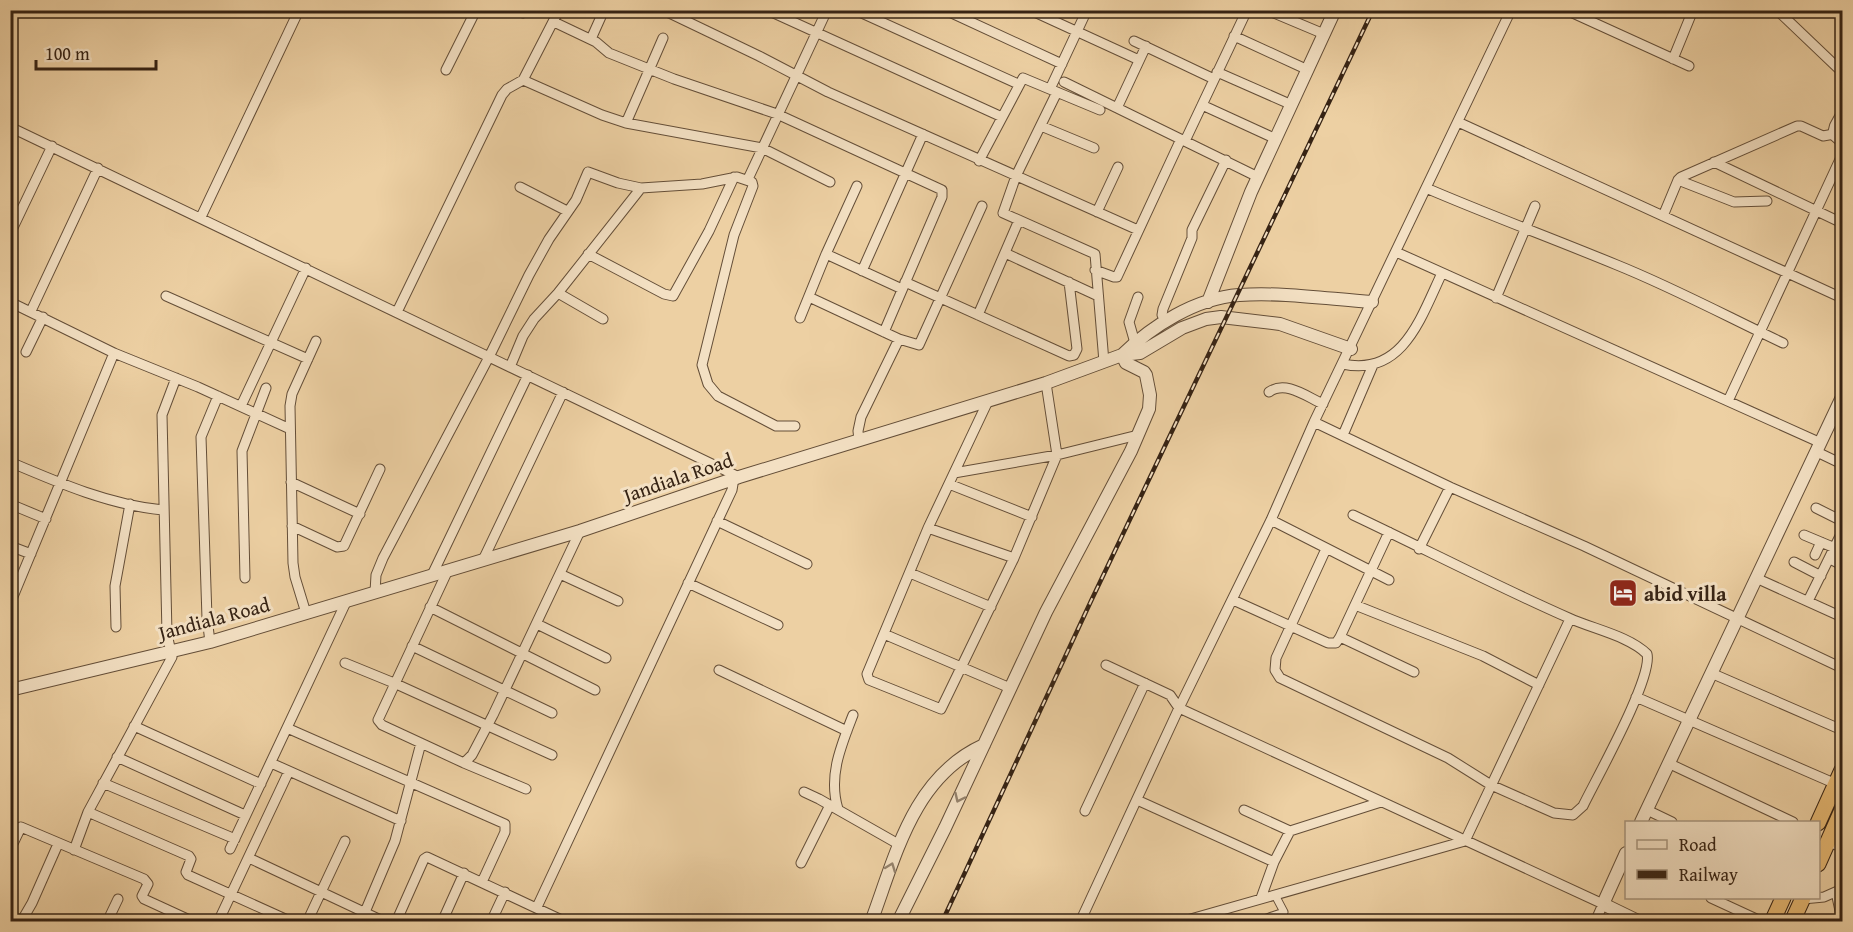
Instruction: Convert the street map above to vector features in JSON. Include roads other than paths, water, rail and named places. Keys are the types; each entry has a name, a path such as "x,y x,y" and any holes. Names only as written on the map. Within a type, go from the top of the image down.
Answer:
{"highway":[{"path":"1819,821 1839,777"},
{"path":"1820,862 1836,843 1842,810"},
{"path":"1772,921 1782,899"},
{"path":"1792,921 1803,899"}],"street":[{"path":"201,217 299,10"},
{"path":"446,70 476,10"},
{"path":"397,312 502,95 507,89 523,80 559,10"},
{"path":"591,39 604,10"},
{"path":"663,10 828,92 1138,230"},
{"path":"767,10 1002,117"},
{"path":"748,179 827,10"},
{"path":"855,10 1018,84"},
{"path":"945,10 1062,64"},
{"path":"1030,10 1138,60"},
{"path":"1087,10 1062,64 1041,126 1016,176 1003,213 1093,252 1096,257 1095,270 1104,362"},
{"path":"1095,270 1114,278 1117,276 1247,10"},
{"path":"1267,10 1324,34"},
{"path":"1208,302 1243,210 1335,10"},
{"path":"1080,921 1510,10"},
{"path":"1566,10 1689,66"},
{"path":"1673,59 1693,10"},
{"path":"1777,10 1842,72"},
{"path":"554,22 591,39 609,53 777,114 941,188 943,193 884,332"},
{"path":"1234,36 1308,70"},
{"path":"626,123 663,38"},
{"path":"1134,41 1292,105"},
{"path":"1117,108 1146,46"},
{"path":"980,161 1023,78 1100,110"},
{"path":"523,80 602,115 626,123 762,148 830,182"},
{"path":"1064,82 1258,177"},
{"path":"1202,105 1276,139"},
{"path":"1663,216 1678,180 1797,126 1823,136 1838,137 1836,126 1842,115"},
{"path":"1458,122 1842,298"},
{"path":"1041,126 1094,148"},
{"path":"10,127 201,217 736,477 732,490 537,907"},
{"path":"862,271 923,134"},
{"path":"10,234 52,146"},
{"path":"1728,401 1842,155"},
{"path":"1166,322 1162,315 1163,309 1192,238 1192,230 1226,160"},
{"path":"1714,162 1842,223"},
{"path":"1097,212 1118,167"},
{"path":"31,311 98,168"},
{"path":"375,592 376,575 383,558 489,357 529,275 549,239 576,200 588,172 618,183 641,188 702,184 734,177 748,179 752,183 753,186 734,235 702,362 704,375 718,396 776,426 795,426"},
{"path":"588,254 664,294 673,296 709,231 734,177"},
{"path":"1678,180 1734,202 1767,201"},
{"path":"800,318 857,186"},
{"path":"520,187 567,211"},
{"path":"510,367 528,328 641,188"},
{"path":"1426,188 1617,265 1783,343"},
{"path":"808,297 899,339 916,345 920,344 982,206"},
{"path":"1496,298 1535,206"},
{"path":"978,315 1019,220"},
{"path":"1396,252 1728,401 1819,448 1842,465"},
{"path":"1005,253 1098,296"},
{"path":"826,254 862,271 941,298 1064,355 1072,356 1077,349 1069,282"},
{"path":"240,406 306,268"},
{"path":"1343,364 1357,367 1372,365 1394,356 1417,324 1442,273"},
{"path":"558,293 603,319"},
{"path":"898,921 945,828 1046,612 1149,410 1150,395 1144,372 1126,363 1122,355 1134,343 1187,309 1238,295 1372,302"},
{"path":"166,296 308,359"},
{"path":"1134,343 1129,322 1138,297"},
{"path":"10,302 114,353 290,429"},
{"path":"26,352 43,317"},
{"name":"Jandiala Road","path":"10,690 210,642 580,531 736,477 1046,383 1122,355 1140,353 1182,328 1206,319 1221,317 1280,324 1351,349"},
{"path":"859,440 858,425 861,417 899,339"},
{"path":"306,613 295,577 290,429 292,394 316,340"},
{"path":"10,604 13,591 46,519 114,353"},
{"path":"1343,435 1372,365"},
{"path":"432,575 528,375"},
{"path":"74,850 88,812 172,657 167,634 162,415 176,378"},
{"path":"988,401 928,528 867,674 868,679 941,709 1014,558 1057,456 1046,383"},
{"path":"1269,392 1276,387 1285,387 1323,404"},
{"path":"245,578 242,451 266,388"},
{"path":"483,560 563,393"},
{"path":"210,642 207,618 201,437 218,396"},
{"path":"1642,821 1842,397"},
{"path":"1314,422 1842,668"},
{"path":"954,473 1057,456 1138,435"},
{"path":"10,462 60,483 130,504 163,510"},
{"path":"292,526 341,547 350,536 380,470"},
{"path":"291,482 360,514"},
{"path":"949,484 1032,518"},
{"path":"1419,549 1450,487"},
{"path":"10,504 46,519"},
{"path":"116,627 115,586 130,504"},
{"path":"1816,508 1842,521"},
{"path":"1326,549 1275,664 1275,670 1282,680 1448,758 1491,784 1554,813 1567,815 1578,812 1636,697 1647,668 1647,654 1635,644 1570,619 1419,549 1353,515"},
{"path":"1271,520 1389,580"},
{"path":"717,521 807,564"},
{"path":"928,528 1014,558"},
{"path":"464,763 472,755 505,690 580,531"},
{"path":"1233,600 1328,643 1336,643 1341,637 1389,532"},
{"path":"1808,602 1842,532"},
{"path":"1804,535 1835,548"},
{"path":"1815,555 1821,542"},
{"path":"10,546 31,554"},
{"path":"1830,559 1842,565"},
{"path":"1794,562 1821,576"},
{"path":"448,570 380,714 379,723 526,789"},
{"path":"910,573 991,607"},
{"path":"560,574 618,601"},
{"path":"1755,578 1842,617"},
{"path":"688,583 778,625"},
{"path":"230,849 347,600"},
{"path":"1355,605 1483,657 1539,685"},
{"path":"430,607 595,690"},
{"path":"1180,921 1465,841 1570,619"},
{"path":"537,624 606,658"},
{"path":"884,634 1010,688"},
{"path":"1341,637 1414,672"},
{"path":"412,645 552,713"},
{"path":"345,663 394,683 552,756"},
{"path":"1106,664 1170,695 1179,708 1640,921"},
{"path":"719,670 847,731"},
{"path":"1711,673 1842,730"},
{"path":"1085,811 1145,683"},
{"path":"1636,697 1689,720 1839,777"},
{"path":"801,863 834,807 838,756 853,715"},
{"path":"134,726 261,784"},
{"path":"287,728 506,825 482,882"},
{"path":"356,921 363,911 395,841 421,743"},
{"path":"871,921 909,820 940,776 969,752 984,745"},
{"path":"117,757 245,815"},
{"path":"271,763 401,821"},
{"path":"1668,763 1791,821"},
{"path":"218,921 289,771"},
{"path":"103,783 235,839"},
{"path":"804,792 900,845"},
{"path":"1137,800 1274,862"},
{"path":"1244,810 1290,831 1381,802"},
{"path":"1647,810 1670,821"},
{"path":"88,812 189,856 191,859 186,872 188,875 292,921"},
{"path":"10,850 21,827 144,879 148,884 143,898 194,921"},
{"path":"1261,898 1274,862 1290,831"},
{"path":"307,921 345,841"},
{"path":"21,921 32,903 58,844"},
{"path":"396,921 426,857 566,921"},
{"path":"249,858 385,921"},
{"path":"1594,921 1625,859"},
{"path":"442,921 464,873"},
{"path":"1820,897 1839,891 1842,920"},
{"path":"491,921 505,892"},
{"path":"1257,921 1273,919 1284,912 1275,895"},
{"path":"1715,899 1763,921"},
{"path":"107,921 118,900"},
{"path":"10,919 16,921"}],"railway":[{"path":"942,922 1091,601 1373,10"}],"place":[{"name":"abid villa","path":"1623,593"}]}
